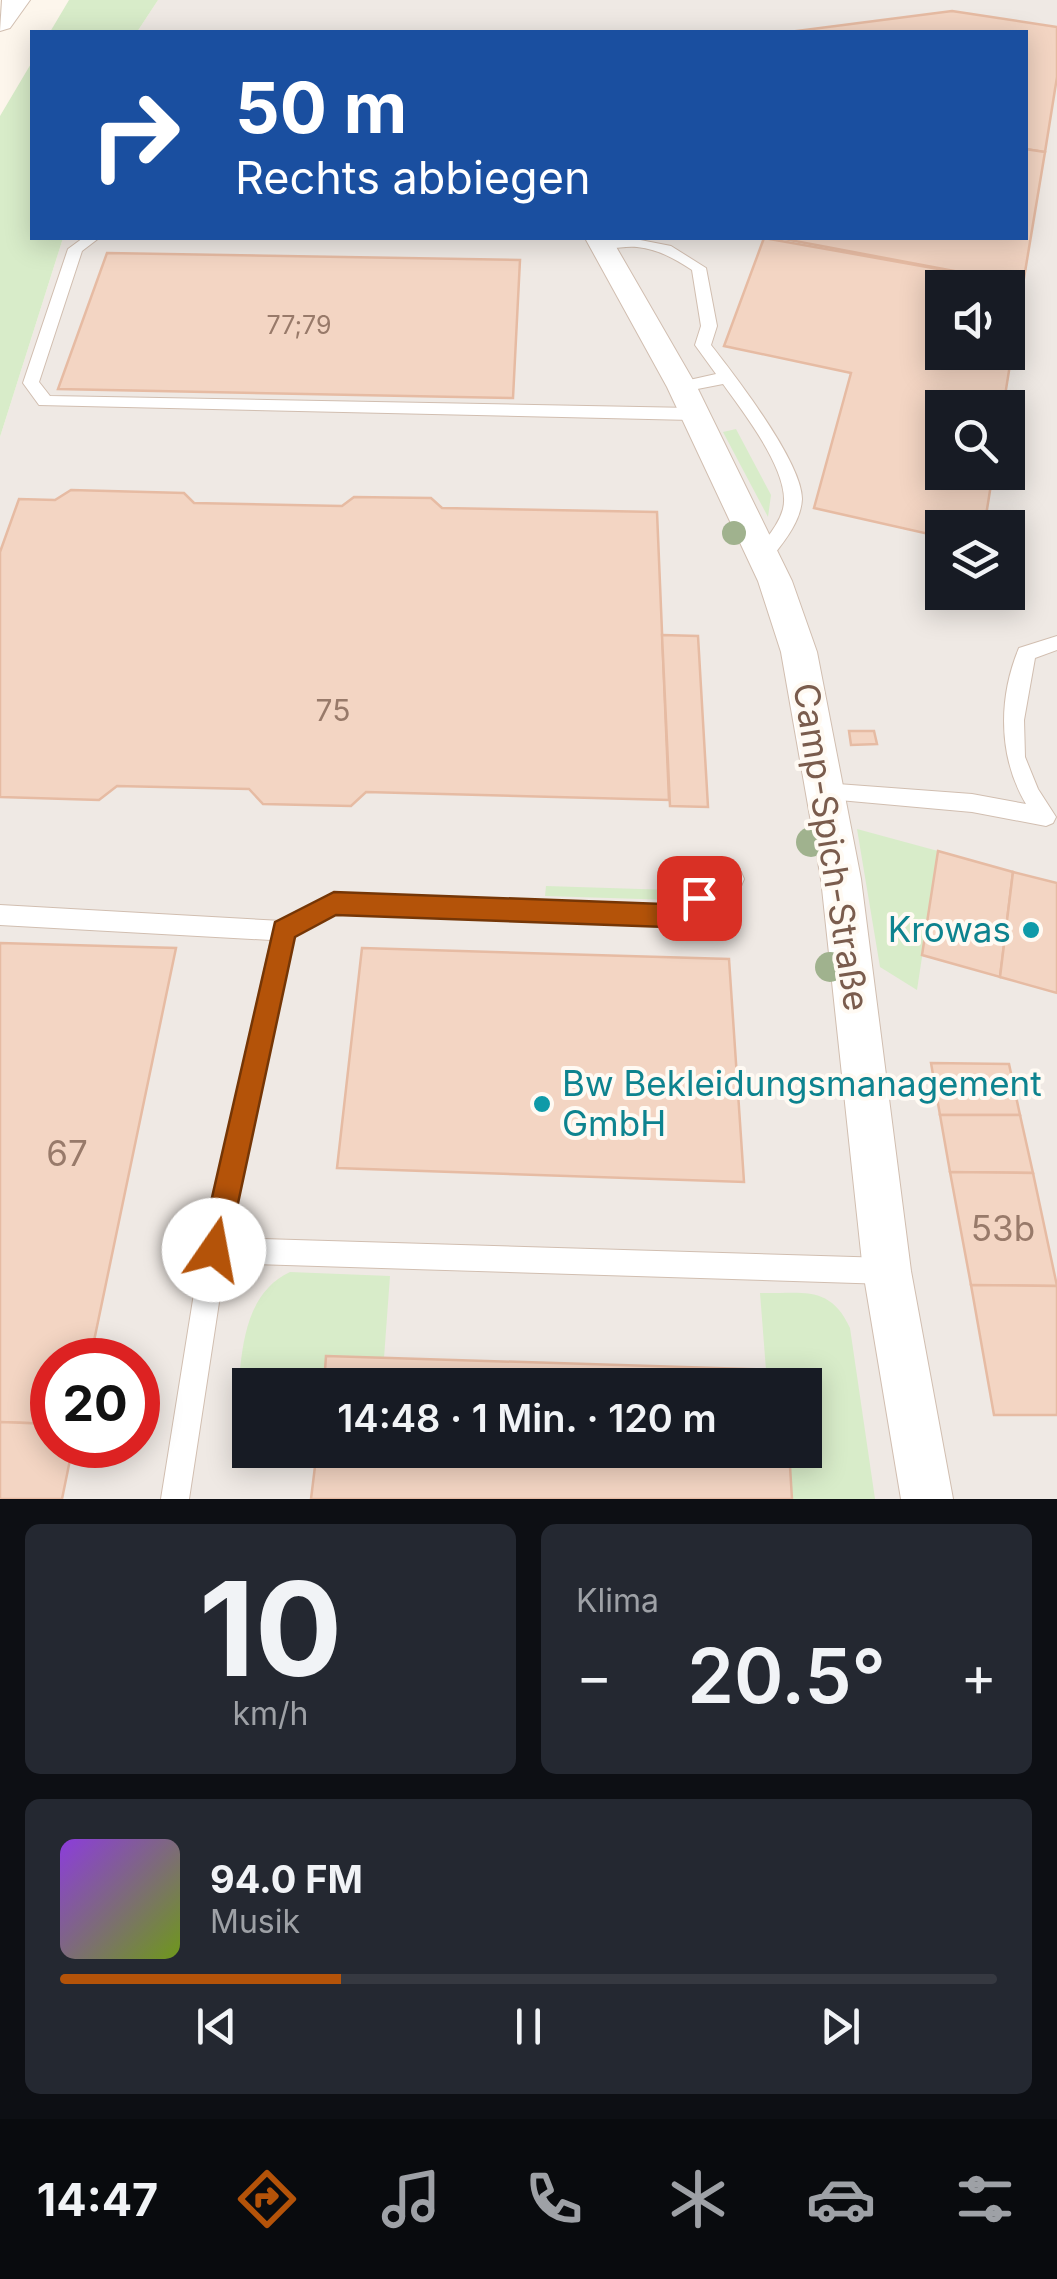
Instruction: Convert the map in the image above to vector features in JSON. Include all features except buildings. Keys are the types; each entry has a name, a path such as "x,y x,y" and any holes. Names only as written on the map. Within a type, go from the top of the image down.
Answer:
{"street":[{"path":"0,22 16,0"},
{"name":"Camp-Spich-Straße","path":"601,241 687,400 763,556 799,652 856,988 887,1272 927,1499"}],"lane":[{"path":"88,240 74,248 31,383 45,401 687,400 729,377"},
{"path":"601,241 623,240 671,249 699,268 710,326 703,345 729,377 793,488 789,517 763,556"},
{"path":"1051,818 1020,784 1011,735 1026,654 1057,643"},
{"path":"824,792 972,802 1051,818"},
{"path":"0,915 284,930 334,904 666,916 733,879"},
{"path":"175,1499 214,1250 284,930"},
{"path":"214,1250 887,1272"}],"shaded area":[{"path":"158,0 1057,0 1057,1499 0,1499 0,437 62,240 1028,240 1028,30 138,30"}],"green space":[{"path":"69,0 158,0 138,30 51,30"},
{"path":"30,65 30,240 62,240 0,437 0,116"},
{"path":"736,429 771,495 768,517 723,432"},
{"path":"857,829 938,851 917,990 880,967"},
{"path":"546,886 672,890 672,900 545,896"},
{"path":"290,1272 390,1276 384,1358 327,1356 326,1368 241,1368 250,1319 272,1284"},
{"path":"760,1293 813,1294 833,1304 842,1314 850,1328 875,1499 792,1499 790,1468 822,1468 822,1368 766,1368"}],"place":[{"name":"Krowas","path":"1031,930"},
{"name":"Bw Bekleidungsmanagement GmbH","path":"542,1104"}],"route":[{"path":"214,1250 284,930 334,904 666,916 699,898"}]}
